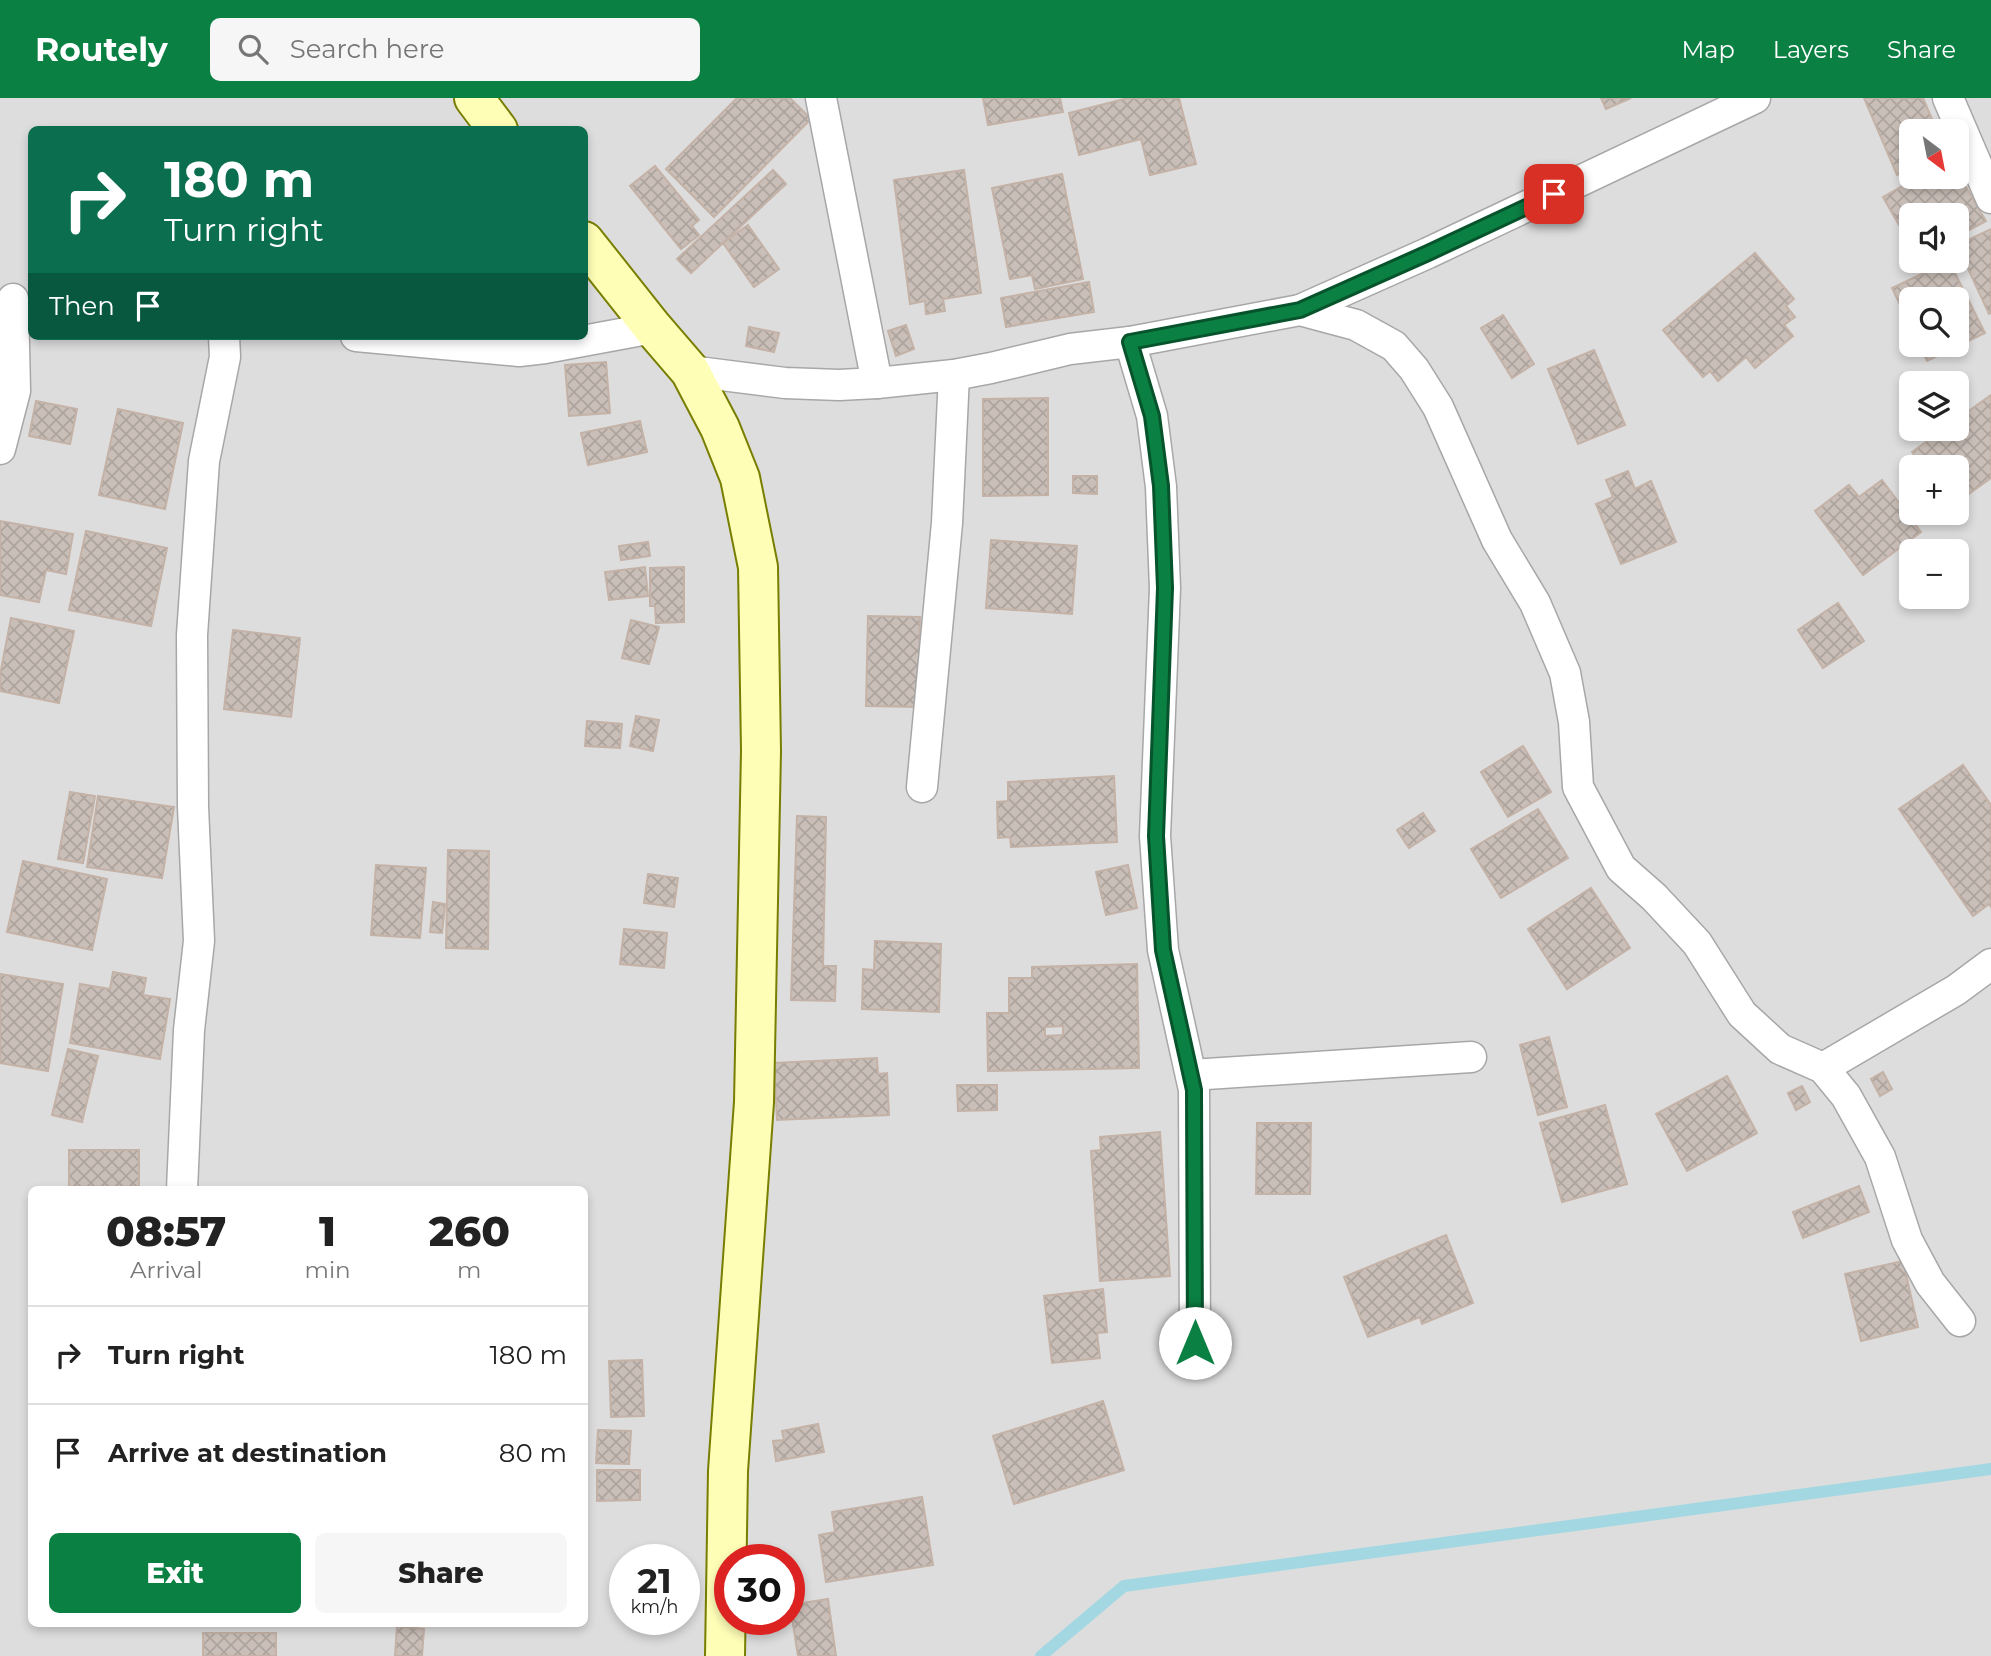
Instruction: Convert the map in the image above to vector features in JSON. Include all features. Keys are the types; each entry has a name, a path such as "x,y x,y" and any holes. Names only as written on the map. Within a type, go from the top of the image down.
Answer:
{"main road":[{"path":"474,98 495,126"},
{"path":"588,246 690,371 720,428 740,478 758,567 761,751 754,1102 728,1471 725,1656"}],"street":[{"path":"821,98 877,383"},
{"path":"690,371 785,383 877,383 990,369 1070,349 1130,342 1300,310 1428,253 1755,98"},
{"path":"1948,98 1991,198"},
{"path":"0,449 15,391 15,299"},
{"path":"1300,310 1356,325 1394,346 1414,369 1448,425 1497,540 1535,603 1565,673 1574,722 1578,787 1621,868 1654,897 1698,943 1742,1014 1780,1049 1823,1068 1846,1096 1880,1157 1907,1240 1930,1283 1960,1321"},
{"path":"399,340 519,351 653,328"},
{"path":"182,1186 189,1030 199,941 192,635 204,461 225,357 224,340"},
{"path":"1130,342 1152,416 1161,486 1165,588 1156,836 1163,950 1194,1090 1195,1343"},
{"path":"922,787 947,523 954,375"},
{"path":"1823,1068 1956,990 1991,964"},
{"path":"1191,1075 1471,1057"}],"shaded area":[{"path":"0,98 1991,98 1991,1656 0,1656"}],"building":[{"path":"737,98 790,98 811,119 714,217 666,169"},
{"path":"983,98 1060,98 1063,112 988,125"},
{"path":"1128,98 1179,98 1196,164 1150,175 1141,139 1079,155 1069,113"},
{"path":"1601,98 1631,98 1606,109"},
{"path":"1864,98 1923,98 1932,119 1899,119 1897,175"},
{"path":"655,166 699,220 692,226 699,235 681,249 630,186"},
{"path":"773,170 786,184 691,273 677,259"},
{"path":"964,170 981,293 943,299 945,311 926,314 925,301 910,304 894,180"},
{"path":"1062,174 1083,279 1035,289 1032,275 1010,279 992,188"},
{"path":"1899,188 1967,189 1986,221 1969,230 1969,203 1899,203 1899,225 1883,197"},
{"path":"748,225 779,269 754,287 723,243"},
{"path":"1991,229 1989,314 1969,271 1969,239"},
{"path":"1755,253 1794,299 1786,306 1795,317 1784,325 1793,336 1755,368 1746,357 1718,381 1710,371 1703,377 1663,330"},
{"path":"1924,273 1955,273 1962,287 1899,287 1899,303 1892,288"},
{"path":"1089,282 1094,312 1006,327 1001,298"},
{"path":"1969,301 1985,333 1969,341"},
{"path":"1503,315 1534,364 1512,378 1481,328"},
{"path":"906,325 914,349 896,356 888,331"},
{"path":"749,327 779,333 774,352 746,346"},
{"path":"1594,350 1625,425 1578,444 1548,369"},
{"path":"606,362 610,413 569,416 565,365"},
{"path":"1991,395 1991,478 1969,494 1969,455 1914,455 1912,452 1927,441 1969,441 1969,411"},
{"path":"1048,398 1048,495 983,496 983,399"},
{"path":"36,401 77,409 70,444 29,436"},
{"path":"118,409 183,423 165,509 99,495"},
{"path":"640,421 647,452 588,465 581,433"},
{"path":"1628,471 1635,489 1651,481 1676,542 1621,564 1596,504 1613,497 1606,480"},
{"path":"1073,476 1097,476 1097,494 1073,493"},
{"path":"1882,480 1899,503 1899,525 1916,525 1921,532 1912,539 1899,539 1899,548 1863,575 1815,511 1849,485 1859,497"},
{"path":"0,521 73,534 66,574 46,570 39,602 0,595"},
{"path":"86,531 167,548 151,626 69,610"},
{"path":"991,540 1077,546 1072,614 986,608"},
{"path":"648,542 650,556 621,560 619,546"},
{"path":"645,567 648,596 609,600 605,572"},
{"path":"684,567 684,622 656,623 655,606 650,606 650,568"},
{"path":"1838,603 1864,641 1823,668 1798,630"},
{"path":"868,616 920,617 918,707 866,706"},
{"path":"11,618 74,631 59,703 0,691 0,675"},
{"path":"631,620 659,627 649,664 622,658"},
{"path":"233,630 300,638 291,717 224,709"},
{"path":"636,716 659,720 653,751 630,746"},
{"path":"587,721 622,724 620,748 585,746"},
{"path":"1523,746 1551,792 1508,817 1481,772"},
{"path":"1963,765 1991,805 1991,907 1989,904 1973,916 1899,809"},
{"path":"1114,776 1117,842 1011,847 1010,837 998,838 997,802 1008,801 1008,782"},
{"path":"70,792 95,796 83,863 58,859"},
{"path":"98,796 174,807 162,878 87,867"},
{"path":"1538,809 1568,858 1501,898 1471,849"},
{"path":"1423,813 1435,831 1409,848 1397,830"},
{"path":"797,816 826,817 823,966 836,966 835,1001 791,1000"},
{"path":"448,850 489,851 488,949 446,948"},
{"path":"23,861 107,879 92,950 7,932"},
{"path":"376,865 426,868 420,938 371,935"},
{"path":"1128,865 1137,908 1106,915 1096,872"},
{"path":"648,874 678,878 674,907 644,903"},
{"path":"1591,888 1630,948 1567,989 1528,929"},
{"path":"433,902 445,904 442,933 430,932"},
{"path":"624,929 667,933 664,968 620,964"},
{"path":"875,941 941,944 939,1012 862,1009 863,969 874,970"},
{"path":"1137,964 1139,1068 988,1071 987,1013 1009,1013 1009,978 1032,978 1032,967","holes":["1063,1026 1063,1035 1045,1036 1045,1027"]},
{"path":"113,972 146,978 143,995 170,999 160,1059 70,1043 80,984 110,989"},
{"path":"0,974 63,984 48,1071 0,1063"},
{"path":"1549,1037 1567,1107 1538,1115 1520,1045"},
{"path":"68,1049 98,1056 82,1122 52,1115"},
{"path":"877,1058 878,1074 887,1073 889,1115 777,1120 774,1063"},
{"path":"1883,1072 1892,1089 1880,1096 1871,1079"},
{"path":"1727,1076 1757,1133 1687,1171 1656,1114"},
{"path":"957,1085 997,1085 997,1110 958,1111"},
{"path":"1802,1086 1810,1102 1796,1110 1788,1093"},
{"path":"1605,1105 1627,1184 1562,1202 1540,1123"},
{"path":"1257,1123 1311,1123 1310,1194 1256,1194"},
{"path":"1160,1132 1170,1276 1100,1281 1091,1151 1101,1150 1100,1137"},
{"path":"69,1150 139,1150 139,1186 69,1186"},
{"path":"1859,1186 1869,1212 1803,1238 1793,1212"},
{"path":"1446,1235 1473,1303 1422,1324 1420,1317 1368,1337 1344,1277"},
{"path":"1903,1261 1918,1327 1861,1341 1845,1274"},
{"path":"1103,1289 1107,1332 1097,1333 1100,1358 1052,1363 1044,1296"},
{"path":"642,1360 644,1416 611,1417 609,1361"},
{"path":"1103,1401 1124,1470 1014,1504 993,1436"},
{"path":"818,1424 824,1452 776,1461 773,1441 784,1440 782,1431"},
{"path":"598,1430 631,1431 629,1464 596,1463"},
{"path":"597,1470 640,1470 640,1500 597,1501"},
{"path":"922,1497 933,1565 826,1582 819,1535 835,1532 832,1512"},
{"path":"828,1599 836,1656 798,1656 795,1635 805,1635 805,1603"},
{"path":"397,1627 424,1629 422,1656 395,1656"},
{"path":"203,1633 276,1633 276,1656 203,1656"}],"waterway":[{"path":"1041,1656 1124,1586 1991,1469"}],"route":[{"path":"1195,1343 1194,1090 1163,950 1156,836 1165,588 1161,486 1152,416 1130,342 1300,310 1554,194"}]}
